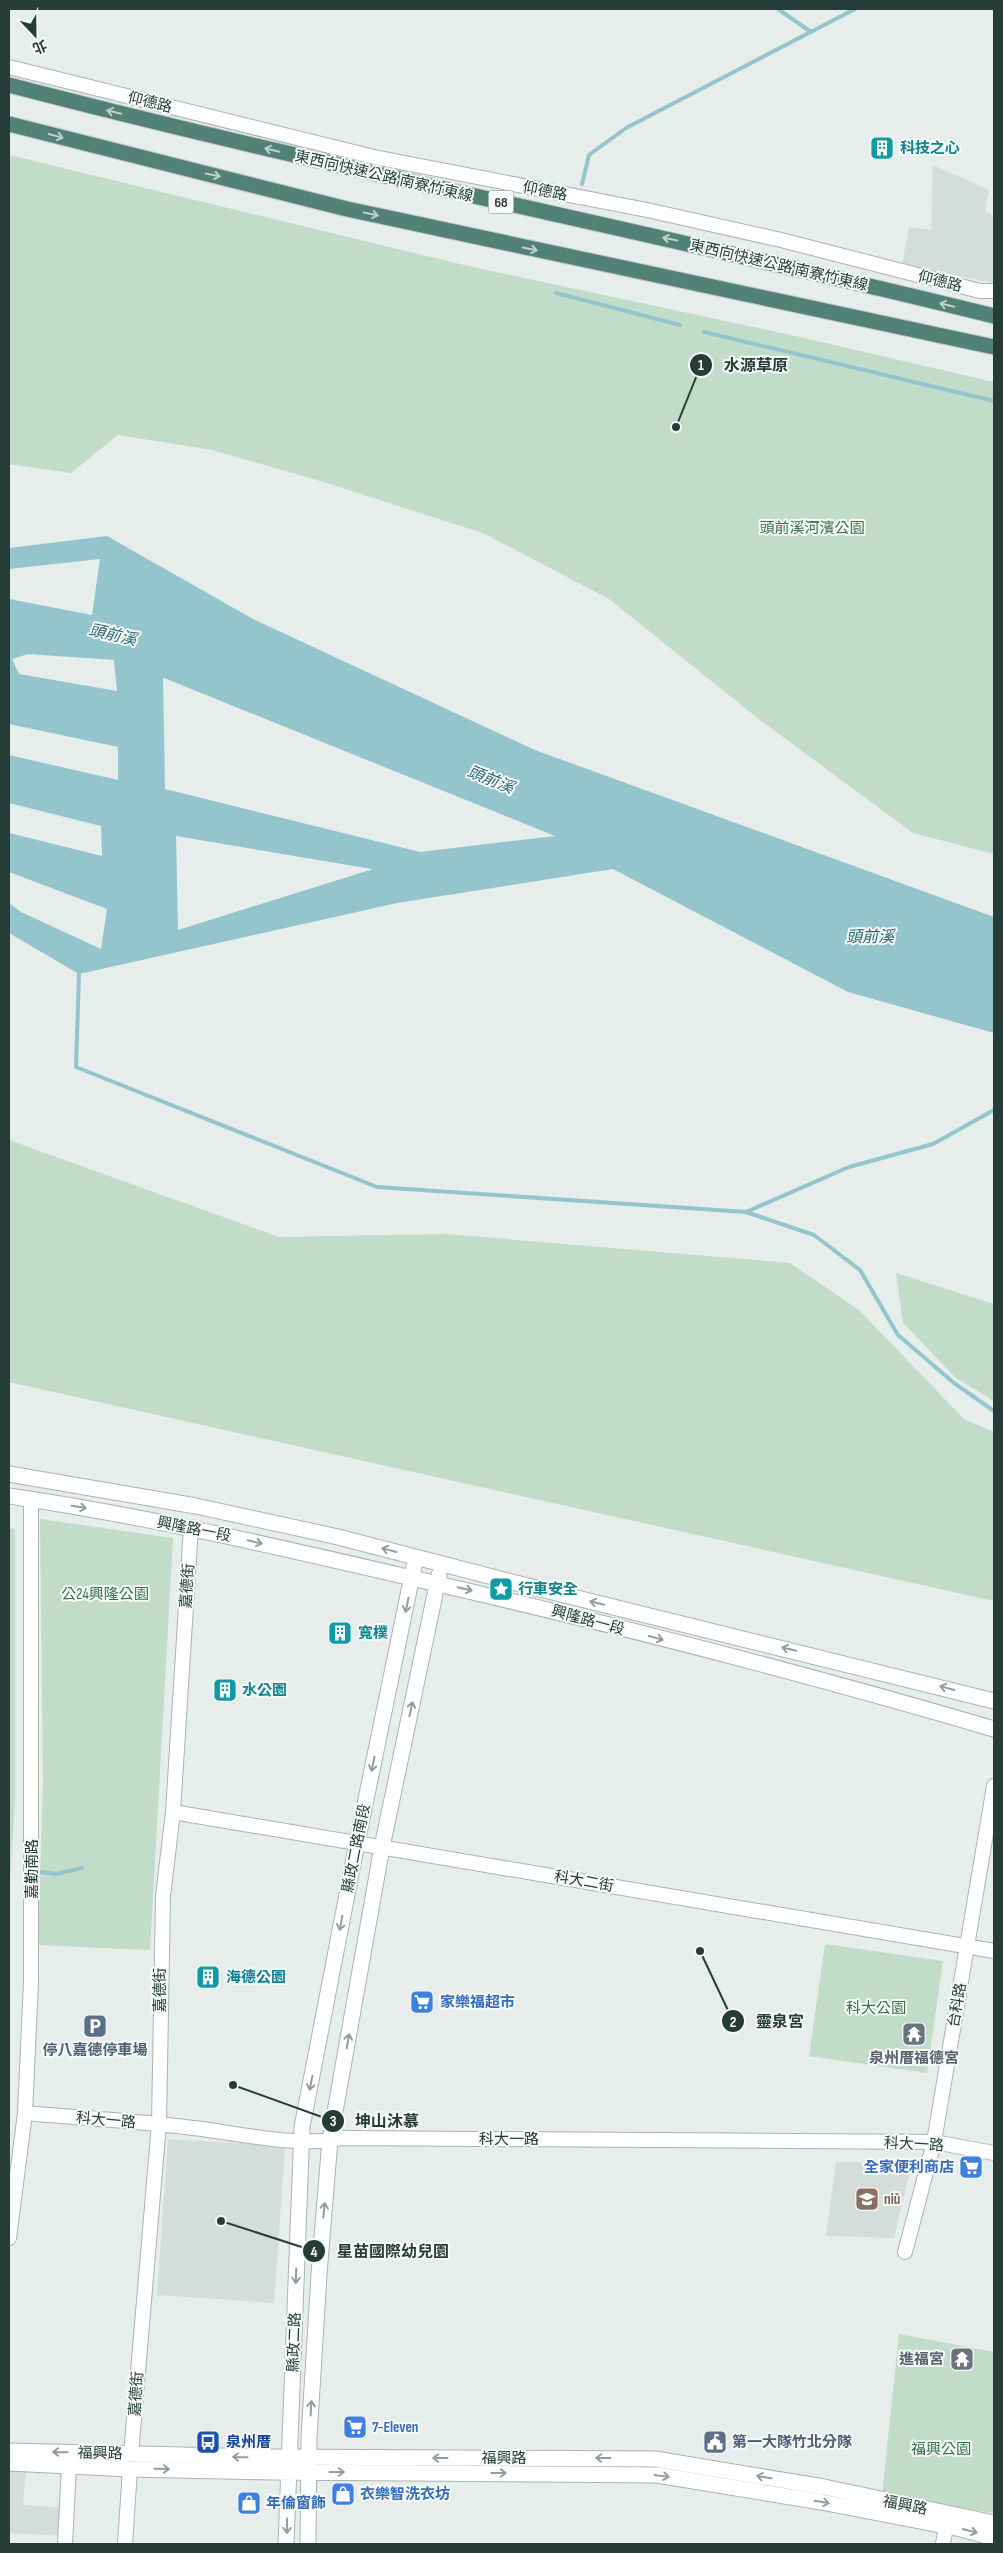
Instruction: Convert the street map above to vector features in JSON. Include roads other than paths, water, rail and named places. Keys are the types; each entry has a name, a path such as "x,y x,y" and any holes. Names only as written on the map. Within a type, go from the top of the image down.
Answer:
{"highway":[{"name":"東西向快速公路 南寮竹東線","path":"9,84 380,176 805,269 994,316"},
{"path":"9,124 347,209 994,347"}],"street":[{"name":"仰德路","path":"9,67 374,157 646,210 781,240 980,291 994,291"},
{"name":"興隆路一段","path":"9,1474 196,1506 338,1537 994,1701"},
{"name":"興隆路一段","path":"9,1496 191,1527 412,1576 872,1694 994,1729"},
{"name":"嘉勤南路","path":"9,2238 25,2113 32,1955 31,1499"},
{"name":"嘉德街","path":"125,2544 159,2124 160,1956 163,1896 173,1812 191,1527"},
{"name":"縣政二路南段","path":"301,2140 357,1843 416,1557"},
{"name":"縣政二路南段","path":"310,2456 319,2274 330,2140 382,1847 442,1564"},
{"name":"台科路","path":"905,2252 934,2142 994,1786"},
{"name":"科大二街","path":"173,1812 994,1951"},
{"name":"科大一路","path":"25,2113 159,2124 301,2140 352,2138 934,2142 994,2153"},
{"name":"縣政二路","path":"286,2544 301,2140"},
{"name":"福興路","path":"9,2451 288,2472 656,2475 947,2520 994,2523"},
{"name":"福興路","path":"9,2463 69,2466 131,2461 289,2456 655,2459 824,2487 947,2520 994,2538"},
{"path":"308,2544 310,2456"},
{"path":"65,2544 69,2466"},
{"path":"943,2544 947,2520"}],"water":[{"name":"頭前溪","path":"107,536 253,619 535,750 994,917 994,1033 848,992 613,869 397,903 79,974 9,933 9,903 21,912 101,949 107,909 9,872 9,833 102,856 101,826 9,803 9,755 118,780 118,747 9,724 9,599 92,615 100,559 9,569 9,548","holes":["28,654 114,660 117,691 19,674 12,659","163,678 555,836 420,852 165,789","176,836 373,869 178,930"]}],"waterway":[{"path":"778,9 811,32"},
{"path":"582,184 589,155 626,128 855,9"},
{"path":"556,293 680,325"},
{"path":"704,332 994,401"},
{"path":"79,974 76,1067 377,1187 746,1212 814,1235 860,1270 898,1335 954,1383 994,1411"},
{"path":"746,1212 849,1167 933,1144 994,1110"},
{"path":"41,1872 56,1874 82,1868"}],"place":[{"name":"科技之心","path":"882,148"},
{"name":"水源草原","path":"676,427"},
{"name":"行車安全","path":"501,1589"},
{"name":"寬樸","path":"340,1633"},
{"name":"水公園","path":"225,1690"},
{"name":"靈泉宮","path":"700,1951"},
{"name":"海德公園","path":"208,1977"},
{"name":"家樂福超市","path":"422,2002"},
{"name":"停八嘉德停車場","path":"95,2026"},
{"name":"泉州厝福德宮","path":"914,2034"},
{"name":"坤山沐慕","path":"233,2085"},
{"name":"全家便利商店","path":"971,2167"},
{"name":"niǔ","path":"867,2199"},
{"name":"星苗國際幼兒園","path":"221,2221"},
{"name":"進福宮","path":"962,2359"},
{"name":"7-Eleven","path":"355,2427"},
{"name":"泉州厝","path":"208,2442"},
{"name":"第一大隊竹北分隊","path":"715,2442"},
{"name":"衣樂智洗衣坊","path":"343,2494"},
{"name":"年倫窗飾","path":"249,2503"}],"park label":[{"name":"頭前溪河濱公園","path":"812,528"},
{"name":"公24興隆公園","path":"105,1594"},
{"name":"科大公園","path":"876,2008"},
{"name":"福興公園","path":"941,2449"}]}
